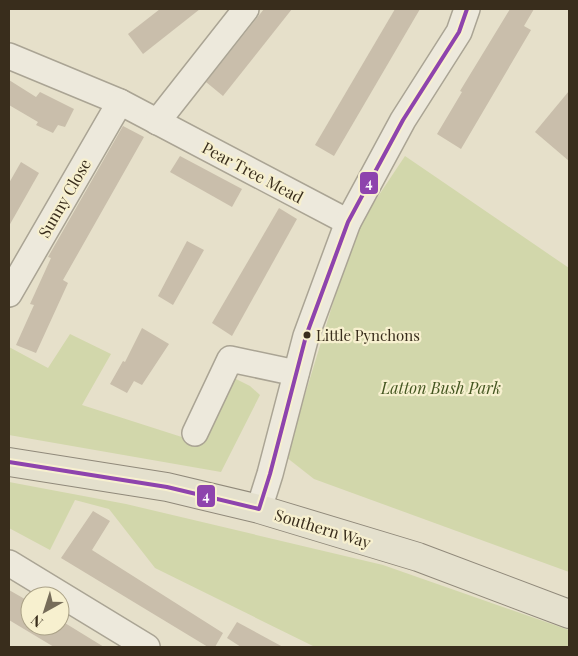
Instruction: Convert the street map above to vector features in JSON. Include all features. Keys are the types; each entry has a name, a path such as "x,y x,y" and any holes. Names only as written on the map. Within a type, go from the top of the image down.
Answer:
{"main road":[{"name":"Southern Way","path":"9,462 167,487 259,509 418,557 569,614"}],"street":[{"path":"157,122 246,9"},
{"path":"259,509 306,336 348,222 403,120 459,32 467,9"},
{"name":"Pear Tree Mead","path":"9,56 120,102 348,222"},
{"name":"Sunny Close","path":"9,294 120,102"},
{"path":"195,433 230,359 296,373"},
{"path":"9,563 147,647"}],"green space":[{"name":"Latton Bush Park","path":"405,156 569,268 569,572 314,479 286,457 355,231"},
{"path":"70,334 111,354 82,405 188,439 234,378 250,386 260,395 221,472 9,435 9,347 48,368"},
{"path":"9,482 126,504 383,565 569,630 569,647 315,647 155,568 109,509 75,500 50,550 9,528"}],"building":[{"path":"160,9 200,9 143,54 128,34"},
{"path":"264,9 292,9 223,96 206,82"},
{"path":"395,9 420,9 334,156 315,145"},
{"path":"510,9 534,9 524,26 531,30 461,149 437,134 462,92 460,91"},
{"path":"9,80 36,97 40,92 74,109 65,127 58,125 53,133 36,125 38,122 9,105"},
{"path":"569,91 569,161 535,132"},
{"path":"123,126 144,137 63,280 68,283 36,353 16,345 34,305 30,304 51,258 48,257"},
{"path":"180,156 242,189 232,207 170,172"},
{"path":"21,162 39,173 9,226 9,183"},
{"path":"279,208 297,219 232,336 212,323"},
{"path":"187,241 204,250 173,305 158,296"},
{"path":"142,328 169,344 142,385 134,381 127,393 110,384 123,361 125,362"},
{"path":"93,511 110,521 92,550 223,633 215,647 208,647 61,558"},
{"path":"9,590 20,596 20,627 9,620"},
{"path":"237,622 283,647 241,647 227,638"},
{"path":"70,626 104,647 54,647 36,636 70,636"}],"transit line":[{"name":"4","path":"9,462 167,487 259,509 306,336 348,222 403,120 459,32 467,9"}],"place":[{"name":"Little Pynchons","path":"307,335"}]}
